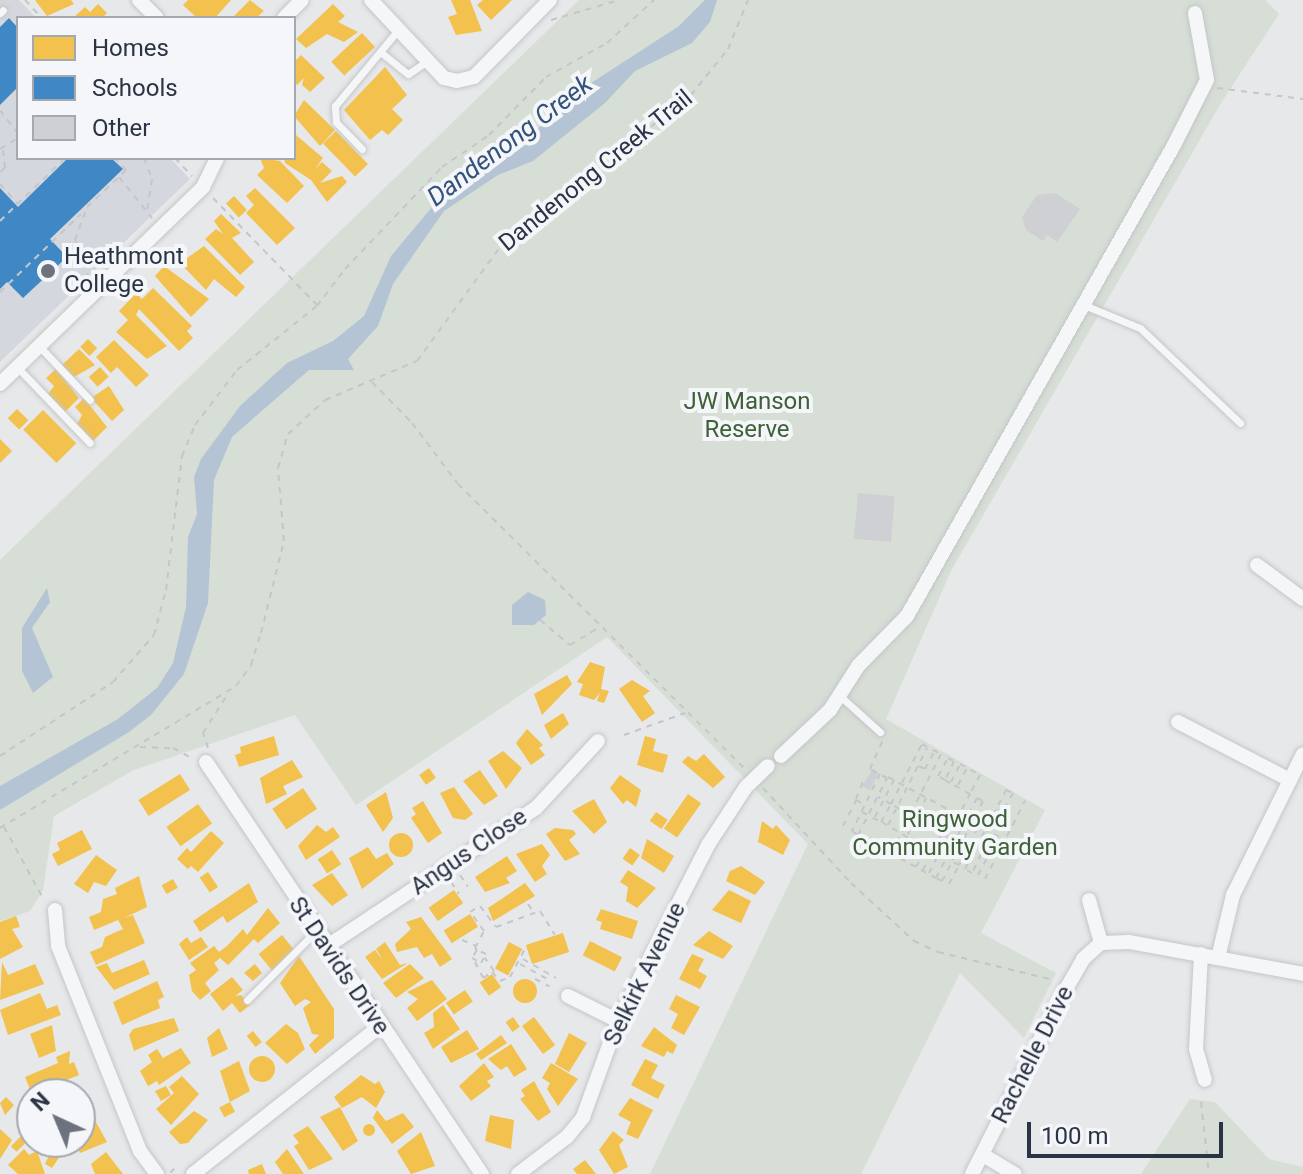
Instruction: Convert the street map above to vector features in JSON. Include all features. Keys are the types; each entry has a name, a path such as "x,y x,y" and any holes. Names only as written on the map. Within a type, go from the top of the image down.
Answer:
{"street":[{"path":"139,0 155,16"},
{"path":"286,16 302,0"},
{"path":"371,0 444,78 474,77 550,0"},
{"path":"781,756 840,696 858,666 912,608 1084,305 1205,86 1207,71 1195,13"},
{"path":"0,384 203,187 216,160"},
{"path":"1257,565 1303,599"},
{"path":"1178,722 1290,780"},
{"name":"Angus Close","path":"326,947 536,808 598,741"},
{"path":"1218,958 1233,895 1303,754"},
{"name":"St Davids Drive","path":"203,756 326,947 478,1172"},
{"name":"Selkirk Avenue","path":"521,1173 583,1117 618,1021 708,845 733,807 770,768"},
{"path":"1089,900 1101,943 1201,954 1303,974"},
{"path":"55,910 58,946 140,1151 157,1174"},
{"name":"Rachelle Drive","path":"972,1174 1066,989 1083,959 1101,943"},
{"path":"1201,954 1196,1049 1205,1080"},
{"path":"568,996 618,1021"},
{"path":"193,1174 379,1027"},
{"path":"983,1155 1015,1174"}],"lane":[{"path":"362,149 336,122 335,106 383,54 398,29"},
{"path":"383,54 408,74 428,60"},
{"path":"1084,305 1140,328 1240,423"},
{"path":"39,346 90,400"},
{"path":"17,367 90,443"},
{"path":"840,696 880,732"},
{"path":"770,768 781,756"},
{"path":"247,1000 316,931"}],"path":[{"path":"25,0 40,16"},
{"path":"526,24 566,18 619,0"},
{"path":"0,756 113,682 148,645 162,617 180,469 195,425 244,363 317,306 345,269 442,167 489,135 546,77 607,43 654,0"},
{"name":"Dandenong Creek Trail","path":"2,827 227,693 251,665 284,541 278,468 284,440 317,406 417,361 501,246 691,95 728,49 748,0"},
{"path":"1205,86 1303,99"},
{"path":"0,110 16,133"},
{"path":"0,172 5,168 2,149"},
{"path":"0,221 63,160"},
{"path":"0,292 126,170 116,160"},
{"path":"145,160 152,179 146,211"},
{"path":"177,160 317,306"},
{"path":"119,177 153,219"},
{"path":"0,184 18,204"},
{"path":"87,207 75,240 90,280"},
{"path":"371,382 412,423 458,484 757,782 860,893 914,941 938,952 1037,973 1066,989"},
{"path":"540,620 570,645 600,627"},
{"path":"139,747 173,748 203,756 204,728 227,693"},
{"path":"624,735 686,712"},
{"path":"872,725 883,740 869,771 895,779 1005,840 1015,848 1016,858"},
{"path":"881,822 922,744 941,754 891,853"},
{"path":"888,825 928,747"},
{"path":"918,766 925,769 934,751"},
{"path":"945,780 954,761 948,758 938,776 957,787 970,794"},
{"path":"929,874 980,775 960,764 950,783"},
{"path":"957,787 967,768"},
{"path":"880,774 852,831 858,835 923,871 929,874 936,878 942,881 983,801 977,798 936,878"},
{"path":"858,835 887,778"},
{"path":"843,826 864,779"},
{"path":"875,818 895,779"},
{"path":"978,875 987,858 981,854 972,873 965,869 986,830 996,809 1006,790 1013,793 1002,813 996,809"},
{"path":"878,797 910,815"},
{"path":"897,856 927,797"},
{"path":"856,800 865,805"},
{"path":"985,879 1025,801"},
{"path":"947,808 935,828 949,836"},
{"path":"862,812 914,841 903,860"},
{"path":"923,871 953,812"},
{"path":"949,884 979,826"},
{"path":"2,827 33,874 40,896"},
{"path":"916,867 927,848 933,851"},
{"path":"952,862 959,865"},
{"path":"459,874 468,887"},
{"path":"450,880 459,894"},
{"path":"528,904 533,912"},
{"path":"484,957 481,963 472,958 484,931 470,912 480,906 492,926 533,912 546,916 555,935"},
{"path":"503,919 504,924"},
{"path":"462,940 476,948 500,981 523,959 525,949"},
{"path":"523,959 556,978"},
{"path":"476,960 473,966 483,978 492,972"},
{"path":"519,964 551,981"},
{"path":"535,979 549,986"},
{"path":"1201,1102 1209,1174"},
{"path":"169,1174 175,1168"}],"shaded area":[{"name":"Heathmont College","path":"0,0 19,0 34,16 16,16 16,160 172,160 190,179 0,362"}],"green space":[{"path":"579,0 1265,0 1279,14 1221,103 951,571 886,719 1045,810 981,933 1056,973 1024,1038 960,973 861,1174 650,1174 808,844 607,637 356,805 295,715 134,770 54,816 43,890 30,911 0,921 0,560"},
{"path":"1190,1099 1215,1102 1269,1159 1303,1167 1303,1174 1141,1174"}],"water":[{"path":"705,0 717,0 710,22 692,43 635,71 605,103 533,161 498,175 444,211 393,284 378,326 348,359 354,370 309,370 232,437 214,480 208,603 184,674 151,715 129,732 0,810 0,786 118,719 157,688 173,663 186,607 188,537 197,514 194,477 201,459 240,406 287,363 333,341 364,316 391,256 448,188 509,154 585,87 679,26"},
{"path":"47,588 50,602 32,628 53,677 33,693 22,671 22,628"},
{"path":"528,592 545,600 546,615 534,625 512,625 512,605"}],"building: Homes":[{"path":"35,0 71,0 74,4 47,16"},
{"path":"188,0 231,0 217,16 195,16 183,5"},
{"path":"250,0 264,11 258,16 234,16"},
{"path":"451,0 470,0 482,31 456,35 448,17 457,14"},
{"path":"483,0 512,0 491,20 477,5"},
{"path":"98,4 107,13 104,16 75,16 85,7 90,12"},
{"path":"333,4 345,16 338,22 358,32 344,42 327,34 306,48 296,39"},
{"path":"362,33 375,47 344,76 331,62"},
{"path":"301,55 325,78 310,92 302,85 304,78 296,84 296,60"},
{"path":"385,67 407,95 392,109 403,120 388,135 382,130 370,140 344,110"},
{"path":"304,100 335,130 320,146 296,118"},
{"path":"336,131 368,164 355,177 323,144"},
{"path":"296,135 323,158 315,169 322,162 332,171 320,183 342,176 347,182 327,202 311,180 284,160 296,160"},
{"path":"261,160 280,161 304,186 287,203 257,175 264,168"},
{"path":"255,188 295,228 277,245 246,213 254,205 246,196"},
{"path":"234,196 247,210 239,217 226,204"},
{"path":"221,214 241,233 232,238 254,262 240,275 205,239 216,229 223,234 214,221"},
{"path":"204,246 245,287 236,297 214,279 206,290 180,263"},
{"path":"164,266 209,299 191,317 155,276"},
{"path":"153,288 192,326 187,331 193,338 179,351 139,309 136,315 167,346 147,359 116,332 128,320 119,311 136,293 142,299"},
{"path":"88,339 97,348 89,356 80,347"},
{"path":"114,340 149,375 136,387 117,367 111,373 96,357"},
{"path":"79,349 95,365 74,377 62,365"},
{"path":"100,367 109,377 98,387 89,377"},
{"path":"56,369 79,398 65,412 48,394 54,386 46,378"},
{"path":"109,386 124,410 112,421 91,398"},
{"path":"84,398 107,427 93,441 77,424 82,415 75,407"},
{"path":"17,409 28,420 19,430 8,418"},
{"path":"43,410 76,443 56,463 23,430"},
{"path":"0,439 12,451 0,463"},
{"path":"590,662 605,667 601,689 609,691 604,703 597,701 600,693 594,700 579,695 583,684 577,682"},
{"path":"567,675 572,684 542,715 534,694"},
{"path":"632,680 650,691 643,696 655,713 642,722 619,689"},
{"path":"563,713 569,724 551,739 544,725"},
{"path":"527,729 543,745 539,748 545,755 531,765 516,743"},
{"path":"274,736 279,755 239,767 235,755 241,753 240,747"},
{"path":"645,736 656,739 653,751 668,755 663,773 637,765"},
{"path":"503,751 522,768 506,789 488,761"},
{"path":"704,754 725,777 713,788 682,762 688,756 696,761"},
{"path":"292,760 303,777 283,786 287,794 266,804 260,778"},
{"path":"429,768 436,778 426,785 419,775"},
{"path":"480,770 498,796 484,805 463,781"},
{"path":"180,774 190,790 149,816 138,800"},
{"path":"620,775 641,790 636,807 627,800 623,804 610,788"},
{"path":"454,787 473,814 465,820 453,818 440,793"},
{"path":"303,788 317,809 286,829 272,809"},
{"path":"386,792 393,818 383,832 366,805"},
{"path":"688,794 701,803 677,838 664,828"},
{"path":"594,799 607,822 594,834 572,811"},
{"path":"423,801 442,833 428,843 411,818 416,814 412,808"},
{"path":"198,804 212,823 181,846 166,827"},
{"path":"656,812 668,820 661,829 650,821"},
{"path":"762,821 773,829 776,825 790,840 783,855 758,842"},
{"path":"317,825 326,832 333,827 340,837 306,860 298,846"},
{"path":"555,828 573,830 576,834 569,840 580,854 565,861 546,834"},
{"path":"82,830 92,849 58,866 52,854 60,850 57,843"},
{"path":"211,831 224,843 198,872 191,866 188,869 177,859 187,848 191,852"},
{"path":"396,833 406,833 413,840 413,850 406,857 396,857 389,850 389,840"},
{"path":"647,839 674,856 664,873 641,858"},
{"path":"542,844 550,855 542,866 547,874 535,882 516,854"},
{"path":"368,847 376,859 387,853 394,864 362,889 349,858"},
{"path":"630,848 640,855 632,866 623,859"},
{"path":"332,850 341,864 327,874 318,859"},
{"path":"96,855 117,870 106,886 94,882 88,893 74,884"},
{"path":"507,856 517,871 506,878 510,883 485,892 475,877"},
{"path":"741,866 765,882 755,895 726,881 730,871"},
{"path":"628,870 656,888 637,908 626,901 628,887 620,882"},
{"path":"208,872 218,887 210,893 200,878"},
{"path":"332,873 348,895 332,906 312,885"},
{"path":"139,876 147,907 124,918 133,915 145,943 96,965 90,952 102,947 105,937 123,929 118,920 94,930 89,917 101,912 103,899 117,894 115,888"},
{"path":"173,879 178,888 166,894 162,885"},
{"path":"249,883 258,902 227,923 223,916 200,932 193,921"},
{"path":"525,883 535,896 493,921 488,908"},
{"path":"454,890 463,903 438,921 429,908"},
{"path":"729,890 751,901 741,923 712,910"},
{"path":"268,908 280,923 258,943 254,939 228,965 220,958 214,963 219,970 205,983 211,991 200,1000 192,991 189,975 196,970 190,963 214,946 219,952 243,929 247,935"},
{"path":"601,909 638,921 632,939 600,929 602,922 596,920"},
{"path":"470,914 478,927 452,943 444,930"},
{"path":"16,916 20,927 12,929 23,947 0,959 0,922"},
{"path":"421,917 452,959 440,967 432,954 424,958 417,947 397,952 395,944 411,929 406,922"},
{"path":"709,931 733,946 723,959 693,945"},
{"path":"563,933 569,952 532,964 526,945"},
{"path":"282,935 295,951 272,970 259,954"},
{"path":"187,937 191,943 201,937 208,947 189,960 179,944"},
{"path":"590,941 622,957 615,972 583,955"},
{"path":"385,942 400,965 408,963 382,979 365,957 375,950 383,960 376,949"},
{"path":"509,942 522,949 508,976 495,968"},
{"path":"692,954 704,959 698,971 707,976 700,989 679,979"},
{"path":"299,956 334,1009 334,1038 315,1054 309,1045 319,1035 312,1034 303,1008 311,1002 305,999 295,1006 280,983"},
{"path":"144,960 150,974 114,990 96,967 107,963 112,973"},
{"path":"2,962 8,975 35,964 44,984 0,1000"},
{"path":"255,964 262,973 253,981 244,973"},
{"path":"410,964 424,978 396,998 383,983"},
{"path":"492,974 501,987 489,996 480,983"},
{"path":"232,977 243,990 235,996 241,995 250,1005 240,1013 232,1003 223,1011 210,994"},
{"path":"525,979 534,982 537,991 534,1000 525,1003 516,1000 513,991 516,982"},
{"path":"432,980 447,999 417,1021 407,1008 418,999 407,992"},
{"path":"157,981 164,997 158,1000 160,1008 122,1025 113,1002"},
{"path":"465,990 473,1002 454,1014 446,1003"},
{"path":"40,993 47,1009 57,1005 61,1015 8,1035 0,1010"},
{"path":"676,995 700,1007 684,1035 671,1028 678,1014 669,1009"},
{"path":"443,1005 460,1029 433,1049 424,1033 434,1027 433,1013"},
{"path":"513,1017 520,1027 513,1032 506,1022"},
{"path":"534,1017 555,1045 543,1054 522,1026"},
{"path":"174,1018 179,1031 134,1051 129,1035 133,1029"},
{"path":"286,1024 298,1033 305,1049 287,1064 265,1043"},
{"path":"52,1025 56,1051 39,1058 30,1034"},
{"path":"654,1027 677,1045 673,1054 667,1051 664,1057 641,1046"},
{"path":"219,1028 228,1049 212,1057 207,1038"},
{"path":"467,1030 479,1049 451,1063 441,1047"},
{"path":"253,1031 262,1042 256,1047 247,1036"},
{"path":"569,1033 587,1043 569,1072 555,1064"},
{"path":"501,1035 507,1043 481,1060 476,1054"},
{"path":"511,1044 527,1069 514,1077 507,1066 501,1070 488,1059"},
{"path":"181,1048 191,1063 159,1085 157,1081 148,1086 140,1071 152,1062 148,1055 157,1049 163,1058"},
{"path":"70,1051 69,1064 74,1062 79,1075 72,1078 25,1078 58,1063 56,1057"},
{"path":"262,1056 271,1060 275,1069 271,1078 262,1082 253,1078 249,1069 253,1060"},
{"path":"645,1059 658,1065 651,1078 665,1085 658,1099 631,1085"},
{"path":"239,1061 250,1091 230,1102 220,1071"},
{"path":"484,1063 494,1077 487,1081 491,1086 471,1101 459,1086"},
{"path":"551,1063 578,1079 558,1106 547,1089 550,1083 542,1078"},
{"path":"361,1075 375,1084 379,1081 385,1092 376,1108 362,1097 342,1108 334,1097"},
{"path":"182,1076 199,1094 171,1125 156,1109 174,1093 169,1087"},
{"path":"534,1081 551,1112 538,1121 520,1099 525,1096 521,1090"},
{"path":"166,1086 171,1095 161,1101 155,1091"},
{"path":"6,1097 14,1105 5,1115 0,1103"},
{"path":"630,1098 653,1110 638,1139 626,1134 631,1122 618,1115"},
{"path":"230,1102 235,1112 224,1117 219,1107"},
{"path":"340,1107 358,1141 343,1151 320,1117"},
{"path":"377,1110 386,1121 403,1113 414,1127 392,1144 373,1118"},
{"path":"194,1111 208,1120 188,1143 180,1144 169,1132"},
{"path":"490,1115 514,1120 511,1149 485,1141"},
{"path":"96,1122 107,1142 96,1146"},
{"path":"369,1124 375,1130 369,1136 363,1130"},
{"path":"308,1126 333,1159 309,1170 294,1146 299,1143 293,1135"},
{"path":"0,1129 12,1140 0,1159"},
{"path":"613,1131 624,1140 619,1145 628,1167 614,1174 599,1150"},
{"path":"421,1132 435,1166 411,1174 397,1151"},
{"path":"287,1149 304,1174 283,1174 275,1162"},
{"path":"106,1152 123,1174 95,1174 91,1164"},
{"path":"16,1157 39,1158 45,1174 18,1174 8,1165"},
{"path":"48,1158 59,1158 52,1168 45,1164"},
{"path":"585,1160 596,1174 577,1174 573,1169"},
{"path":"262,1164 266,1174 249,1174 248,1170"}],"building: Schools":[{"path":"9,18 16,26 16,89 0,105 0,27"},
{"path":"66,160 113,160 123,169 50,239 67,257 23,298 7,282 0,289 0,188 18,207"}],"building: Other":[{"path":"1055,193 1080,209 1057,242 1047,235 1043,241 1026,230 1022,217 1037,195"},
{"path":"858,493 895,496 891,542 854,539"},
{"path":"872,770 879,773 870,790 862,786"}],"place":[{"name":"Heathmont College","path":"48,271"}],"water label":[{"name":"Dandenong Creek","path":"510,141"}],"park label":[{"name":"JW Manson Reserve","path":"747,416"},
{"name":"Ringwood Community Garden","path":"955,834"}]}
